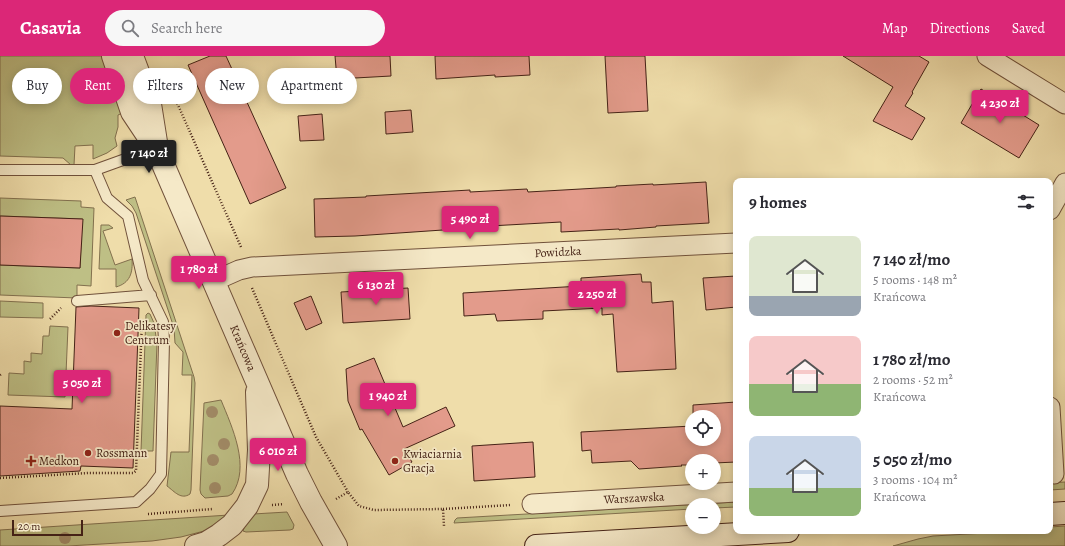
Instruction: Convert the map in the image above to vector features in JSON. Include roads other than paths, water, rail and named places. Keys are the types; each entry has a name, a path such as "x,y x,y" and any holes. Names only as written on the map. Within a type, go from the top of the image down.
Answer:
{"street":[{"name":"Krańcowa","path":"113,56 132,112 156,148 297,474 336,546"},
{"name":"Krańcowa","path":"132,56 150,104 156,148"},
{"path":"987,56 1065,104"},
{"path":"1053,205 1065,183"},
{"name":"Powidzka","path":"214,281 239,270 252,267 733,243"},
{"path":"196,546 206,543 232,525 248,506 257,485 259,450 257,381"},
{"path":"1053,440 1056,474"},
{"name":"Warszawska","path":"532,504 733,492"},
{"path":"1053,514 1065,513"},
{"path":"536,546 738,534"}],"lane":[{"path":"0,170 94,170 156,148"},
{"path":"0,511 136,502 150,489 161,474 164,341 163,322 147,296 128,216 107,198 94,170"},
{"path":"77,301 147,296"}],"place":[{"name":"Delikatesy Centrum","path":"117,333"},
{"name":"Rossmann","path":"88,453"},
{"name":"Medkon","path":"31,461"},
{"name":"Kwiaciarnia Gracja","path":"395,461"}]}
